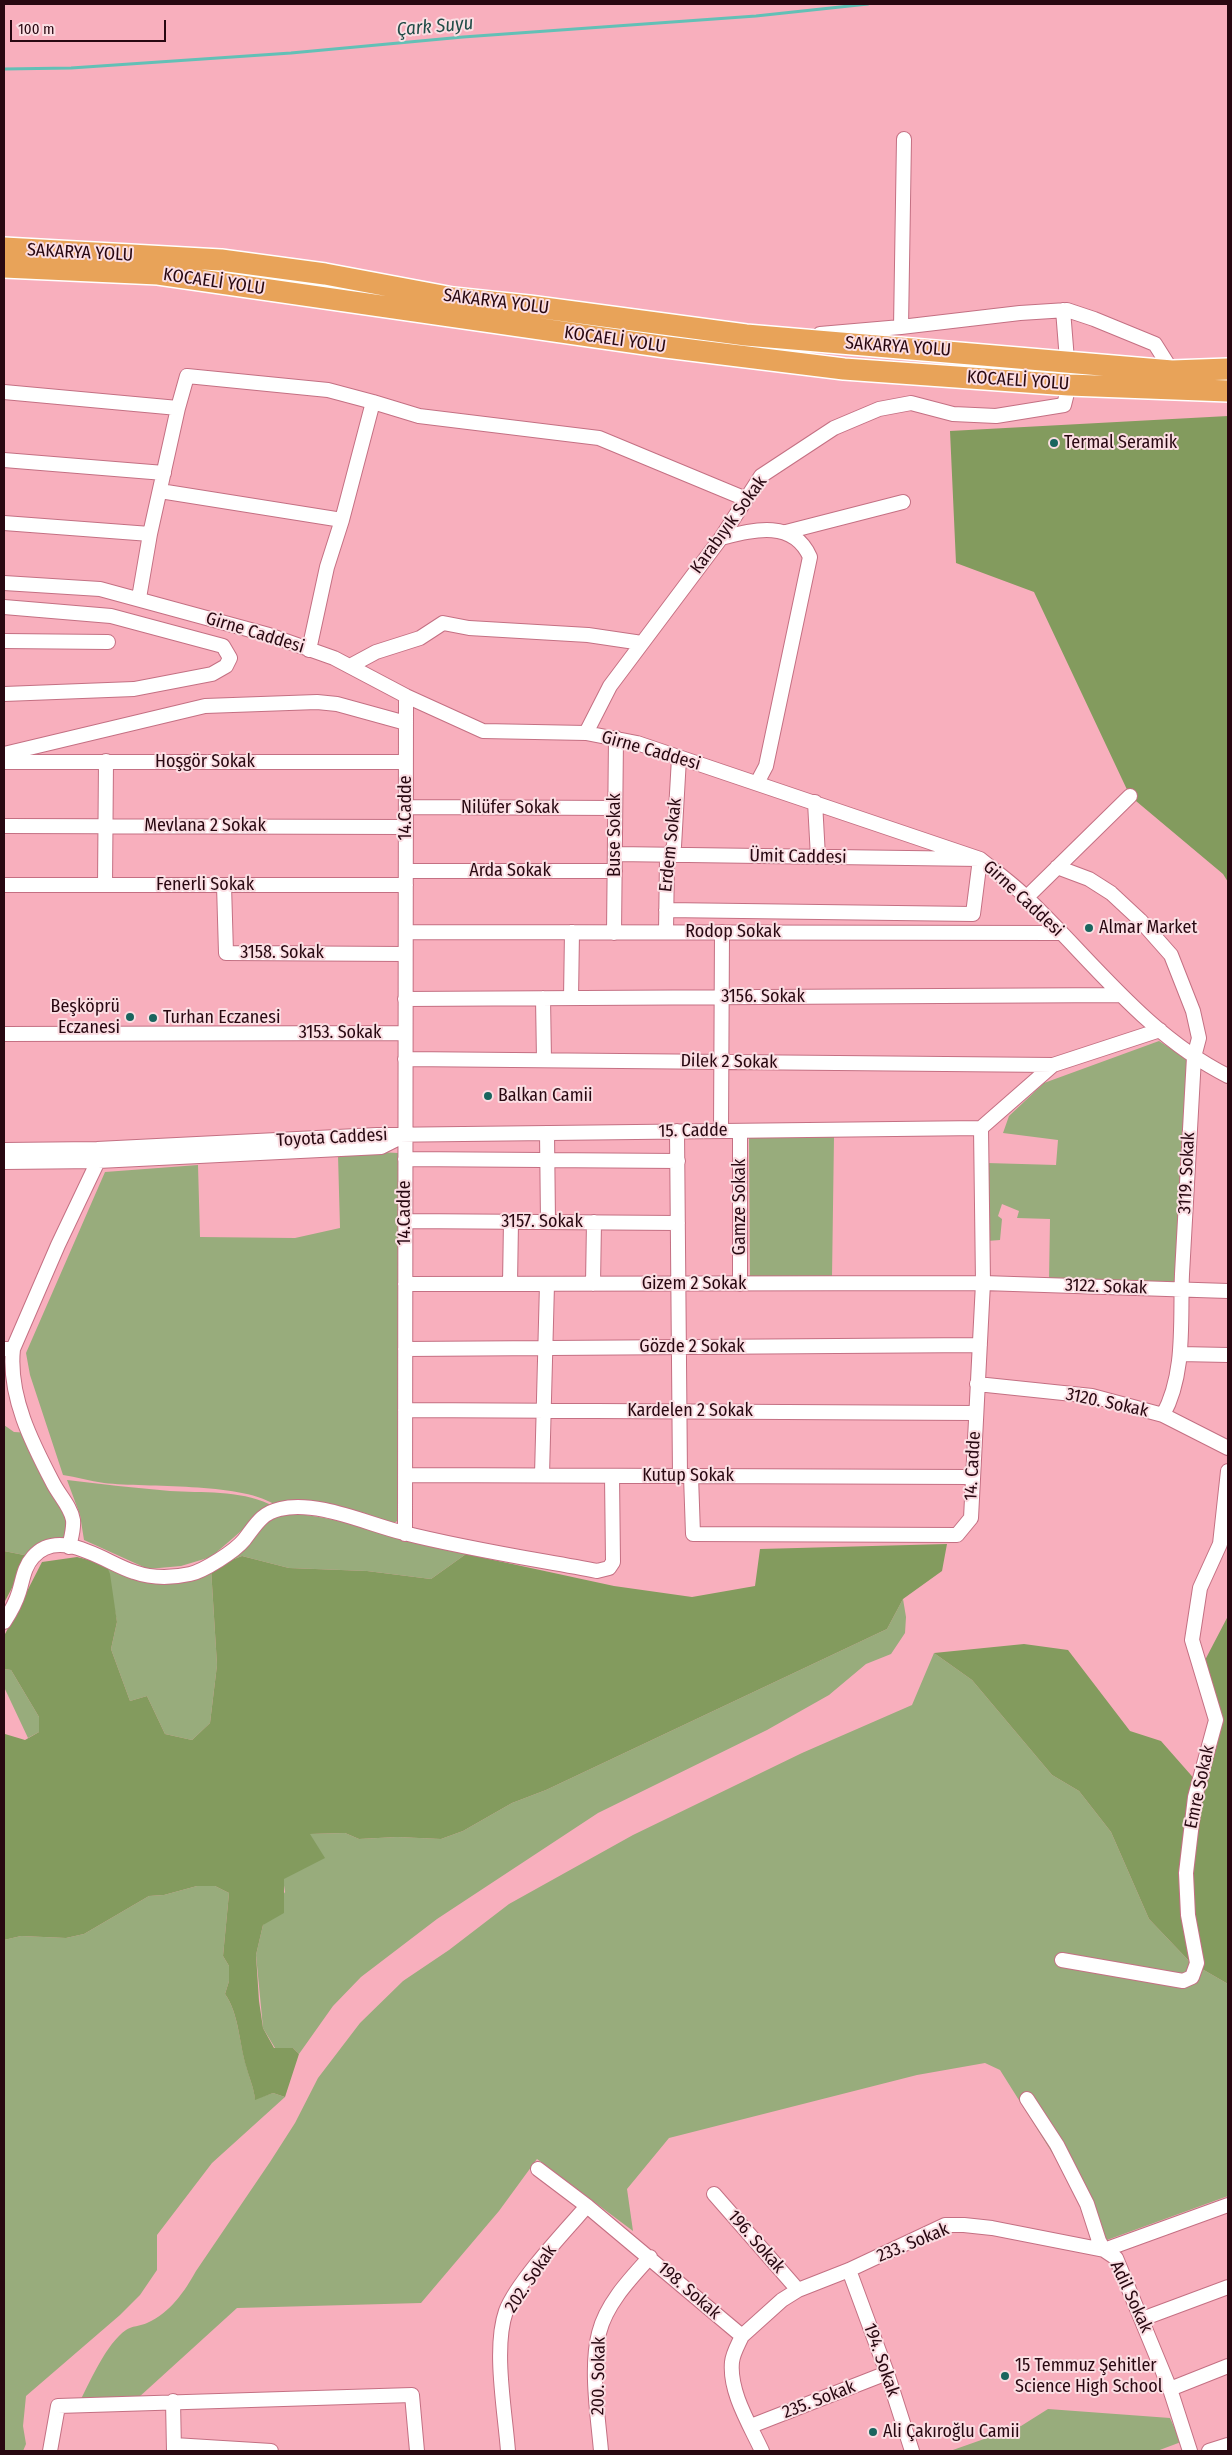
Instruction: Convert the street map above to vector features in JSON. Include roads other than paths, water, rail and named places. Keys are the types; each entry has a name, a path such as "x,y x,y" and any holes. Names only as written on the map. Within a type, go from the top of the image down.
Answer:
{"highway":[{"name":"SAKARYA YOLU","path":"4,248 221,260 325,274 453,298 783,338 966,352 1069,364 1172,371 1228,368"},
{"name":"KOCAELİ YOLU","path":"4,268 158,274 666,347 844,369 1069,385 1228,391"}],"street":[{"path":"900,327 904,138"},
{"path":"1063,310 1069,364 1069,385"},
{"path":"783,338 1063,310 1094,319 1155,344 1172,371"},
{"path":"139,598 150,534 187,376 328,390 419,416 599,438 746,500"},
{"name":"Karabıyık Sokak","path":"586,733 610,686 721,538 760,476 834,428 879,409 911,403 953,414 996,416 1064,406 1069,385"},
{"path":"4,392 178,408"},
{"path":"309,650 327,567 342,520 373,402"},
{"path":"4,460 164,473"},
{"path":"160,491 342,520"},
{"path":"721,538 757,530 786,532 903,502"},
{"path":"4,523 150,534"},
{"path":"757,783 766,766 810,557 805,546 786,532"},
{"name":"Girne Caddesi","path":"4,583 100,589 139,598 269,635 309,650 350,666 406,696 482,731 586,733 637,743 980,859 1027,897 1120,995 1194,1057 1228,1076"},
{"path":"4,607 111,616 223,646 230,658 226,666 212,674 134,688 4,694"},
{"path":"350,666 376,652 420,638 443,623 469,628 588,636 642,643"},
{"path":"4,641 108,642"},
{"name":"14.Cadde","path":"405,1534 406,696"},
{"path":"4,754 205,706 230,704 317,702 337,704 406,723"},
{"name":"Buse Sokak","path":"614,932 616,738"},
{"name":"Erdem Sokak","path":"666,932 667,859 671,855 674,846 678,758"},
{"name":"Hoşgör Sokak","path":"4,762 406,762"},
{"path":"105,886 106,762"},
{"path":"1027,897 1130,796"},
{"path":"815,802 818,857"},
{"name":"Nilüfer Sokak","path":"406,808 615,808"},
{"name":"Mevlana 2 Sokak","path":"4,826 406,827"},
{"name":"Ümit Caddesi","path":"615,854 980,859"},
{"path":"666,910 973,914 980,859"},
{"name":"3119. Sokak","path":"1057,867 1089,879 1111,893 1140,920 1171,955 1186,991 1199,1038 1194,1057 1181,1289 1180,1354 1169,1404 1163,1415"},
{"name":"Arda Sokak","path":"406,878 615,870"},
{"name":"Fenerli Sokak","path":"4,885 224,885 406,878"},
{"name":"3158. Sokak","path":"224,885 226,952 406,954"},
{"name":"Rodop Sokak","path":"406,932 1060,932"},
{"path":"571,998 572,932"},
{"path":"721,1131 722,932"},
{"name":"3156. Sokak","path":"406,999 1120,995"},
{"path":"543,998 544,1060"},
{"path":"981,1128 1053,1065 1160,1030"},
{"name":"3153. Sokak","path":"4,1034 406,1033"},
{"name":"Dilek 2 Sokak","path":"406,1059 1053,1065"},
{"name":"15. Cadde","path":"406,1135 981,1128"},
{"name":"14. Cadde","path":"685,1476 693,1534 957,1535 970,1518 983,1284 981,1128"},
{"name":"Gamze Sokak","path":"740,1131 740,1284"},
{"path":"678,1132 679,1411 685,1476"},
{"path":"547,1133 548,1222"},
{"name":"Toyota Caddesi","path":"4,1162 406,1135"},
{"name":"Toyota Caddesi","path":"4,1150 98,1155"},
{"path":"69,1547 73,1519 53,1482 23,1416 14,1388 9,1349 98,1155"},
{"path":"405,1159 678,1161"},
{"name":"3157. Sokak","path":"405,1221 678,1223"},
{"path":"510,1284 511,1222"},
{"path":"593,1284 594,1222"},
{"name":"Gizem 2 Sokak","path":"405,1284 983,1284"},
{"path":"542,1475 547,1284"},
{"name":"3122. Sokak","path":"983,1284 1228,1290"},
{"name":"Gözde 2 Sokak","path":"405,1349 980,1345"},
{"path":"1180,1354 1228,1356"},
{"name":"3120. Sokak","path":"977,1384 1092,1396 1163,1415 1228,1448"},
{"name":"Kardelen 2 Sokak","path":"405,1410 975,1413"},
{"name":"Emre Sokak","path":"1062,1960 1183,1981 1187,1981 1194,1974 1197,1963 1188,1915 1186,1873 1195,1797 1216,1720 1192,1640 1200,1588 1220,1544 1228,1471"},
{"name":"Kutup Sokak","path":"405,1475 971,1477"},
{"path":"4,1622 19,1592 23,1574 32,1557 51,1546 87,1550 131,1572 158,1577 191,1574 243,1541 257,1521 269,1511 293,1506 348,1517 405,1534 597,1571 609,1568 614,1562 612,1476"},
{"name":"Adil Sokak","path":"1027,2099 1061,2153 1087,2204 1104,2250 1116,2258 1170,2389 1190,2451"},
{"name":"198. Sokak","path":"538,2169 650,2257 742,2336"},
{"name":"196. Sokak","path":"714,2194 798,2290"},
{"path":"1104,2250 1228,2205"},
{"name":"202. Sokak","path":"508,2451 500,2340 507,2309 530,2276 587,2206"},
{"name":"233. Sokak","path":"742,2336 782,2300 798,2290 849,2270 945,2226 964,2224 992,2228 1104,2250"},
{"name":"200. Sokak","path":"600,2451 596,2379 599,2332 626,2283 650,2257"},
{"name":"194. Sokak","path":"849,2270 887,2373 912,2451"},
{"path":"1142,2320 1228,2287"},
{"path":"742,2336 734,2352 732,2372 734,2386 762,2451"},
{"path":"1170,2389 1228,2366"},
{"name":"235. Sokak","path":"751,2426 887,2373"},
{"path":"50,2451 58,2406 412,2395 417,2451"},
{"path":"173,2402 174,2448 270,2451"},
{"path":"1209,2451 1228,2445"}],"waterway":[{"name":"Çark Suyu","path":"4,69 71,68 291,53 463,37 756,16 868,4"}],"place":[{"name":"Termal Seramik","path":"1054,443"},
{"name":"Almar Market","path":"1089,928"},
{"name":"Beşköprü Eczanesi","path":"130,1017"},
{"name":"Turhan Eczanesi","path":"153,1018"},
{"name":"Balkan Camii","path":"488,1096"},
{"name":"15 Temmuz Şehitler Science High School","path":"1005,2376"},
{"name":"Ali Çakıroğlu Camii","path":"873,2432"}]}
